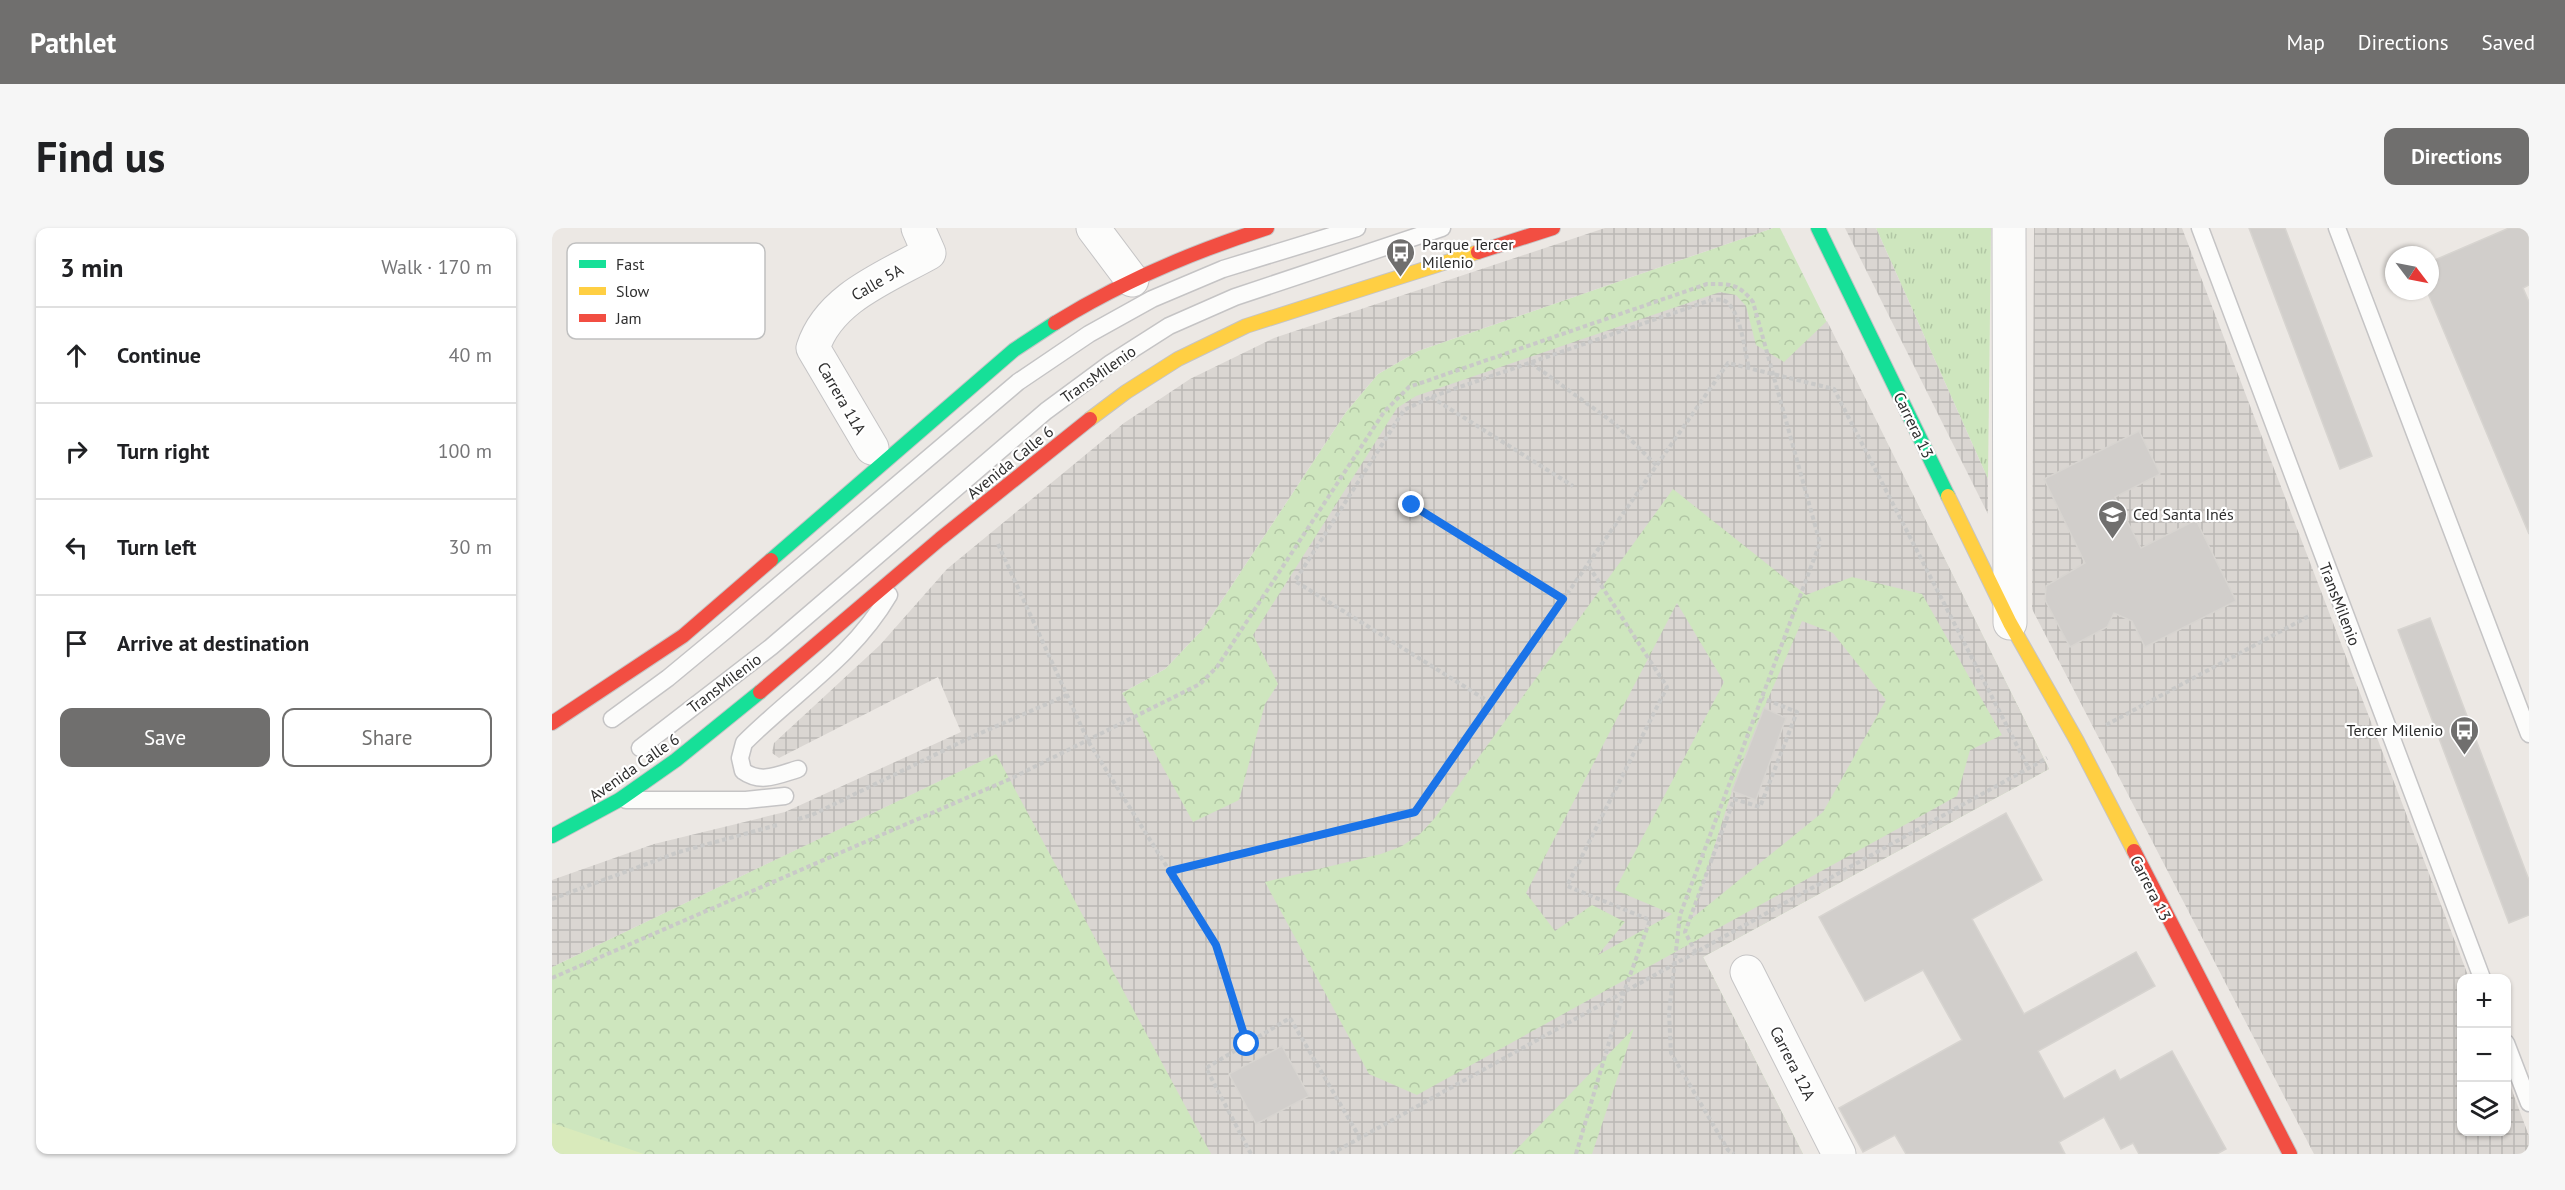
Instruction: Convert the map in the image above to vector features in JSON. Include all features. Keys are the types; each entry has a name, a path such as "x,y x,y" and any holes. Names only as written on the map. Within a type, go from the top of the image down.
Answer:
{"main road":[{"path":"552,723 683,636 1014,350 1077,309 1132,280 1267,228"},
{"name":"Avenida Calle 6","path":"552,836 619,800 676,760 1068,436 1126,392 1178,359 1246,326 1553,228"},
{"name":"Carrera 13","path":"1818,228 2010,622 2078,741 2290,1154"},
{"path":"574,691 629,674"}],"street":[{"path":"1093,228 1132,280"},
{"name":"Carrera 13","path":"2009,228 2010,622"},
{"name":"Calle 5A","path":"813,348 818,332 850,296 923,241"},
{"name":"Carrera 11A","path":"813,348 872,448"},
{"name":"Carrera 12A","path":"1748,972 1839,1154"}],"lane":[{"path":"612,719 668,678 726,630 1018,382 1089,334 1152,299 1223,269 1357,228"},
{"name":"TransMilenio","path":"640,748 771,647 1046,411 1111,363 1169,326 1235,297 1442,228"},
{"name":"TransMilenio","path":"2200,228 2480,974"},
{"path":"2337,228 2529,734"},
{"path":"798,769 762,779 752,778 743,771 740,758 744,743 833,666 856,642 878,614 904,570"},
{"path":"619,800 753,800 785,796"},
{"path":"2511,1056 2529,1103"}],"path":[{"path":"552,978 1010,779 1200,684 1217,667 1384,412 1409,387 1707,284 1729,284 1743,290 1753,302 1820,543 1680,915 1669,1013 1671,1053 1728,1150 1734,1154"},
{"path":"1491,704 1295,580 1404,410 1431,397 1708,301 1720,299 1729,303 1735,311 1749,369"},
{"path":"1531,363 1614,423 1657,466"},
{"path":"1170,871 1415,812 1728,363 1834,389 2029,769"},
{"path":"1431,397 1573,486"},
{"path":"1412,505 1563,599"},
{"path":"998,544 1088,741 1216,945 1247,1044"},
{"path":"1576,1154 1624,992 1650,920 1567,886 1667,687 1588,565"},
{"path":"1331,1154 2078,741 2309,616"},
{"path":"1696,953 1685,932 1734,799 1760,807 1797,712 1762,698"},
{"path":"1251,1154 1206,1068 1290,1018 1360,1138"}],"green space":[{"path":"1773,228 1780,228 2049,769 1703,957 1803,1154 552,1154 552,967 1122,693 1165,669 1203,629 1346,412 1378,374 1418,351"},
{"path":"1876,228 1991,228 1988,479"},
{"path":"552,1123 644,1154 552,1154"}],"shaded area":[{"path":"1605,228 1773,228 1418,351 1378,374 1346,412 1203,629 1165,669 1122,693 1193,822 1239,800 1265,704 1278,684 1253,635 1397,408 1416,396 1720,292 1736,295 1746,306 1756,345 1784,362 1827,321 2049,769 1703,957 1803,1154 1592,1154 1634,1028 1512,1154 1211,1154 996,754 552,967 552,880 654,844 785,812 961,732 938,677 779,758 772,753 774,743 880,645 947,569 1124,423 1190,379 1274,338","holes":["1673,489 1806,595 1852,577 1922,594 2002,735 1970,750 1957,796 1417,1095 1369,1074 1265,882 1381,854 1402,846 1420,834 1434,819"]},
{"path":"1845,228 1876,228 1988,479 1988,514"},
{"path":"2034,228 2182,228 2467,974 2457,974 2457,1136 2511,1136 2511,1088 2529,1136 2529,1154 2314,1154 2032,609","holes":["2139,431 2160,474 2115,497 2141,548 2196,520 2236,601 2145,647 2132,621 2114,613 2107,627 2070,646 2046,586 2085,563 2044,479"]},
{"path":"1677,603 1724,682 1615,890 1672,914 1598,955 1625,922 1592,905 1555,931 1526,893"},
{"path":"1802,621 1833,633 1886,700 1823,812 1691,919 1732,791 1755,800 1764,708"}],"building":[{"path":"2249,228 2285,228 2372,456 2340,469"},
{"path":"2509,228 2529,228 2529,285 2523,288 2529,302 2529,534 2431,300 2439,300 2439,258"},
{"path":"2139,431 2160,474 2115,497 2141,548 2196,520 2236,601 2145,647 2132,621 2114,613 2107,627 2070,647 2045,600 2046,586 2085,563 2044,479"},
{"name":"Tercer Milenio","path":"2430,618 2529,880 2529,915 2509,923 2398,630"},
{"path":"1764,708 1786,718 1756,800 1732,791"},
{"path":"2006,813 2042,880 1972,919 2024,1014 2136,952 2155,986 2038,1051 2064,1099 2115,1070 2120,1080 2172,1051 2226,1149 2217,1154 2139,1154 2133,1143 2121,1149 2104,1117 2059,1142 2065,1154 1906,1154 1895,1135 1863,1152 1839,1108 1962,1040 1923,970 1865,1001 1819,917"},
{"path":"1282,1046 1309,1096 1256,1124 1229,1074"}],"traffic: fast":[{"path":"1818,228 1948,496"},
{"path":"771,560 1014,350 1055,323"},
{"path":"552,836 619,800 676,760 760,692"}],"traffic: slow":[{"path":"1090,419 1126,392 1178,359 1246,326 1478,252"},
{"path":"1948,496 2010,623 2077,741 2134,851"}],"traffic: jam":[{"path":"1055,323 1131,281 1212,247 1267,228"},
{"path":"1478,252 1553,228"},
{"path":"760,692 940,539 1090,419"},
{"path":"552,723 683,636 771,560"},
{"path":"2134,851 2290,1154"}],"place":[{"name":"Parque Tercer Milenio","path":"1401,278"},
{"name":"Ced Santa Inés","path":"2112,540"},
{"name":"Tercer Milenio","path":"2464,756"}],"route":[{"path":"1247,1044 1216,945 1170,871 1415,812 1563,599 1412,505"}]}
